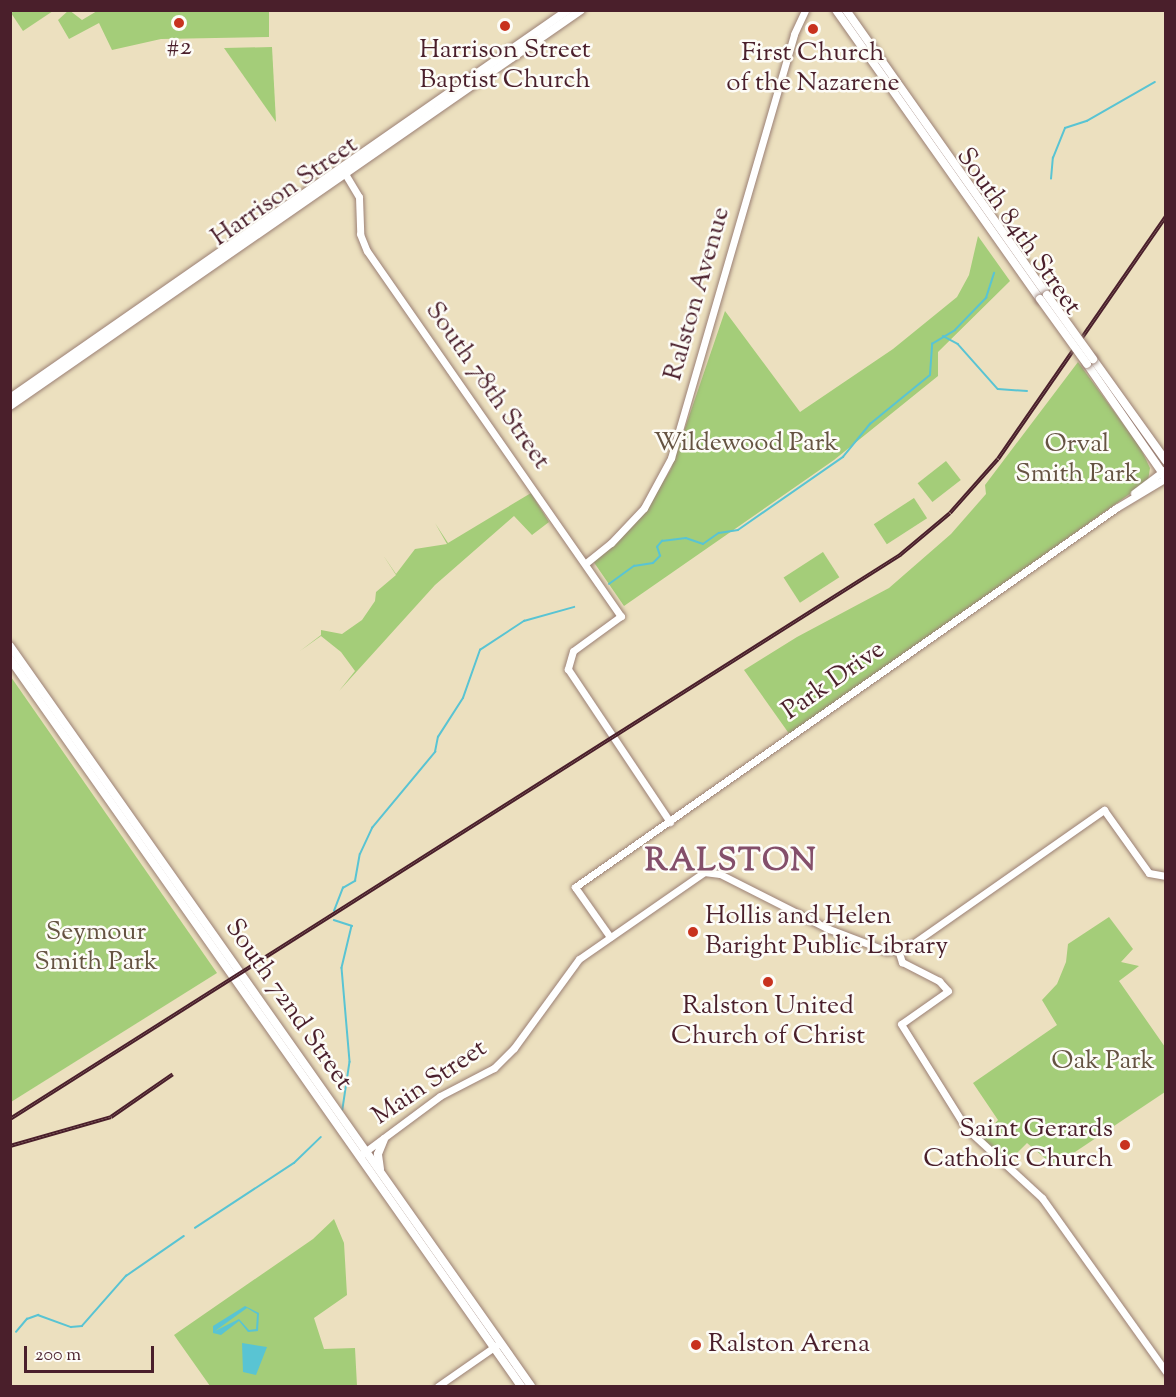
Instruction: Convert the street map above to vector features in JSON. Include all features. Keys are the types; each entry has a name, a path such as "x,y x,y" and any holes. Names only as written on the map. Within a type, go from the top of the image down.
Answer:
{"main road":[{"name":"Harrison Street","path":"10,398 568,10"},
{"name":"Harrison Street","path":"10,406 581,10"},
{"name":"South 84th Street","path":"836,10 1044,297 1165,474"},
{"name":"South 84th Street","path":"844,10 1044,297"},
{"name":"South 84th Street","path":"1090,362 1166,461"},
{"name":"South 72nd Street","path":"10,646 362,1154 381,1173 497,1345 521,1386"},
{"name":"South 72nd Street","path":"10,659 497,1345 531,1386"},
{"path":"381,1173 378,1154 384,1139"}],"street":[{"name":"Ralston Avenue","path":"586,563 611,543 644,508 671,458 794,34 805,10"},
{"name":"South 78th Street","path":"345,174 359,197 360,234 367,251 621,616 573,651 568,661 572,679 670,822"},
{"name":"Park Drive","path":"610,937 575,887 1165,474"},
{"path":"1166,876 1155,875 1146,869 1104,810 898,950 902,962 939,981 948,992 901,1024 969,1132 1042,1198 1166,1372"},
{"name":"Main Street","path":"362,1154 445,1093 494,1068 514,1048 575,963 704,872 720,874 878,950 898,950"},
{"path":"438,1386 497,1345"}],"green space":[{"path":"16,10 53,11 23,31 11,13"},
{"path":"69,10 82,20 97,11 269,11 269,37 161,39 112,50 99,23 69,39 58,20"},
{"path":"272,47 276,122 224,48"},
{"name":"Wildewood Park","path":"978,236 1010,281 938,352 938,376 834,460 624,606 593,561 642,516 671,469 725,311 800,412 893,349 957,297 969,275"},
{"name":"Orval Smith Park","path":"1078,362 1140,447 1150,468 1148,481 790,735 744,670 797,637 889,588 951,534 986,494 985,485"},
{"path":"946,461 961,480 932,502 918,483"},
{"path":"531,493 549,522 532,535 514,516 435,585 339,691 355,671 341,652 321,636 300,651 321,635 321,630 342,634 362,620 375,601 376,592 396,575 383,555 396,574 415,549 447,544 435,523 448,543"},
{"path":"914,498 927,518 887,544 874,524"},
{"path":"823,552 839,577 800,603 784,578"},
{"name":"Seymour Smith Park","path":"11,677 217,973 10,1102"},
{"name":"Oak Park","path":"1109,917 1133,949 1121,962 1139,966 1119,981 1165,1047 1165,1092 1054,1166 1027,1143 1007,1163 980,1140 998,1120 973,1083 1057,1025 1042,1000 1057,984 1066,962 1068,944"},
{"path":"334,1219 344,1243 347,1295 314,1318 324,1349 355,1348 357,1386 210,1386 174,1335 313,1239"}],"water":[{"path":"245,1306 259,1313 258,1331 248,1332 239,1321 221,1335 213,1333 213,1326","holes":["247,1308 257,1314 256,1329 249,1330 239,1319 215,1331"]},
{"path":"242,1343 267,1347 256,1375 243,1372"}],"waterway":[{"path":"1051,179 1053,158 1065,128 1087,121 1155,82"},
{"path":"609,584 634,566 653,563 660,556 657,547 662,541 686,538 703,544 719,533 738,530 843,457 870,424 930,375 932,344 955,330 986,298 994,273"},
{"path":"943,336 958,344 998,389 1027,391"},
{"path":"334,911 343,888 355,881 360,854 372,828 435,752 438,737 463,698 480,650 524,621 574,607"},
{"path":"334,920 352,926 342,968 350,1062 343,1109"},
{"path":"195,1228 294,1163 321,1137"},
{"path":"16,1332 27,1319 38,1315 71,1327 82,1326 126,1276 184,1236"}],"railway":[{"path":"10,1119 900,555 950,513 998,459 1166,216"},
{"path":"10,1146 111,1117 173,1074"}],"place":[{"name":"#2","path":"179,23"},
{"name":"Harrison Street Baptist Church","path":"505,26"},
{"name":"First Church of the Nazarene","path":"813,29"},
{"name":"Hollis and Helen Baright Public Library","path":"693,932"},
{"name":"Ralston United Church of Christ","path":"768,982"},
{"name":"Saint Gerards Catholic Church","path":"1125,1145"},
{"name":"Ralston Arena","path":"696,1345"}],"district":[{"name":"RALSTON","path":"731,862"}]}
